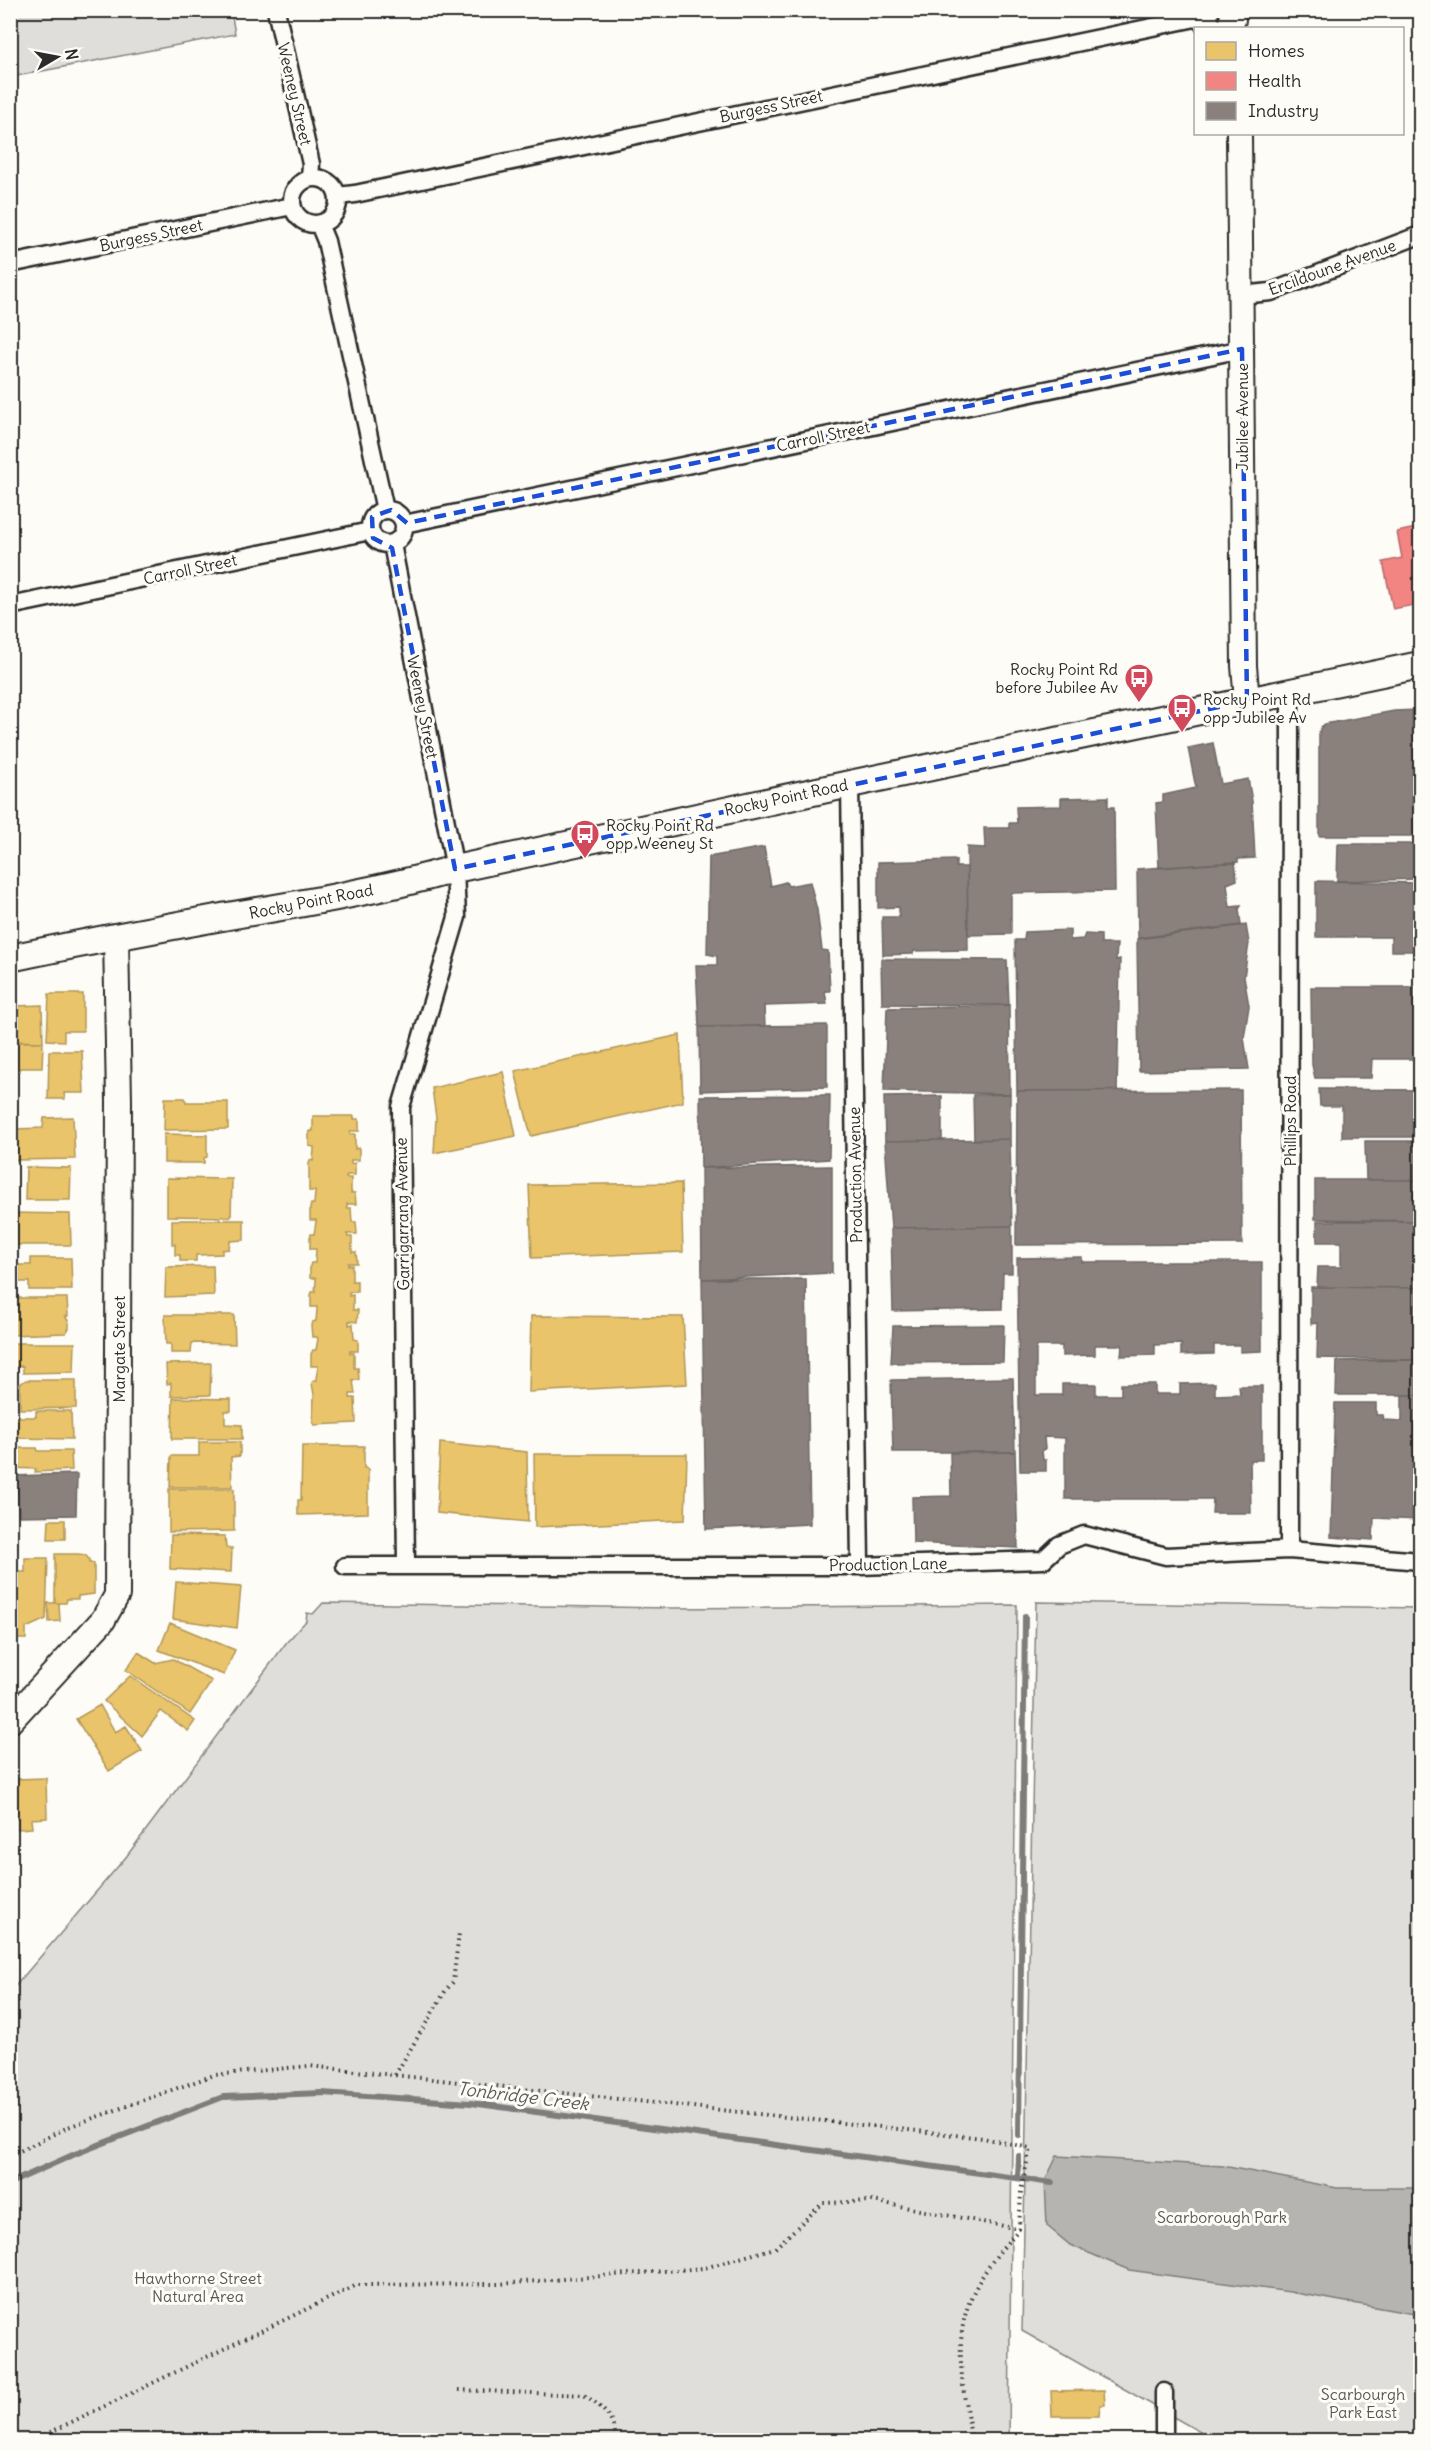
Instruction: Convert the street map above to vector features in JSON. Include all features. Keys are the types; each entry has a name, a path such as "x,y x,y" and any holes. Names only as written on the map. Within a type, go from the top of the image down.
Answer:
{"main road":[{"name":"Rocky Point Road","path":"10,958 116,936 328,899 410,882 455,869 850,783 1420,665"}],"street":[{"name":"Weeney Street","path":"276,10 311,164 310,178"},
{"path":"1229,27 1233,20 1232,10"},
{"name":"Burgess Street","path":"338,196 367,192 1207,18"},
{"name":"Jubilee Avenue","path":"1239,135 1244,666 1247,701"},
{"path":"310,178 324,180 331,184 338,196 338,203 332,217 319,224 306,222 300,218 292,206 292,199 298,185 310,178"},
{"name":"Burgess Street","path":"10,264 292,206"},
{"path":"319,224 326,241 385,510"},
{"name":"Ercildoune Avenue","path":"1242,295 1271,292 1420,235"},
{"name":"Carroll Street","path":"404,524 1242,349"},
{"path":"385,510 397,513 404,524 402,537 392,544 378,543 369,531 372,517 385,510"},
{"name":"Carroll Street","path":"10,606 369,531"},
{"name":"Weeney Street","path":"392,544 455,869"},
{"name":"Phillips Road","path":"1289,1550 1290,692"},
{"name":"Production Avenue","path":"850,783 860,1566"},
{"name":"Garrigarrang Avenue","path":"406,1566 401,1107 457,917 455,869"},
{"name":"Margate Street","path":"10,1721 104,1620 117,1594 119,1101 116,936"},
{"name":"Production Lane","path":"345,1566 860,1566 1043,1560 1059,1545 1084,1535 1166,1556 1289,1550 1420,1561"},
{"path":"1164,2392 1164,2440"}],"path":[{"path":"395,2075 453,1982 459,1933"},
{"path":"10,2156 68,2127 214,2075 309,2066 971,2137 1030,2148 1021,2191 1019,2229 992,2262 978,2285 965,2315 961,2344 967,2413 972,2440"},
{"path":"34,2440 357,2285 499,2284 704,2268 775,2248 822,2203 873,2201 1019,2229"},
{"path":"459,2390 584,2396 600,2404 610,2416 616,2440"}],"highlighted area":[{"path":"1242,349 1247,701 455,869 392,548 373,538 372,517 391,510 407,523"}],"green space":[{"path":"11,10 231,11 235,34 11,77"},
{"name":"Scarborough Park","path":"1036,1602 1420,1608 1420,2440 1214,2440 1022,2331"},
{"name":"Hawthorne Street Natural Area","path":"323,1603 671,1608 1017,1605 1009,2440 11,2440 11,1991 126,1857 286,1643 306,1621 307,1613 313,1614"}],"shaded area":[{"path":"1057,2156 1223,2166 1337,2188 1420,2188 1420,2315 1290,2292 1129,2270 1070,2245 1047,2226 1045,2181"}],"building: Homes":[{"path":"49,994 83,994 83,1031 64,1031 64,1041 47,1040"},
{"path":"42,1005 43,1042 16,1042 15,1006"},
{"path":"680,1035 683,1102 531,1136 515,1071"},
{"path":"10,1041 43,1042 42,1068 20,1068 20,1071 10,1071"},
{"path":"49,1051 82,1051 84,1093 64,1093 65,1099 48,1099"},
{"path":"503,1072 516,1136 434,1153 436,1118 432,1088"},
{"path":"165,1098 185,1098 186,1102 228,1102 228,1129 164,1130"},
{"path":"313,1116 354,1116 354,1119 359,1119 359,1131 350,1131 350,1134 355,1134 355,1149 359,1148 359,1160 351,1160 351,1164 355,1163 355,1175 347,1175 346,1178 351,1178 351,1193 355,1193 356,1204 347,1204 347,1208 351,1208 352,1222 356,1222 357,1234 347,1234 348,1237 352,1237 352,1252 356,1252 357,1263 348,1263 352,1265 352,1281 357,1281 357,1292 349,1292 349,1296 353,1295 353,1310 358,1310 357,1322 349,1321 349,1325 353,1324 354,1339 358,1340 358,1351 350,1351 354,1353 354,1368 358,1368 359,1380 353,1380 355,1394 350,1394 350,1398 355,1398 356,1423 314,1425 313,1421 312,1383 317,1380 318,1366 311,1366 311,1354 313,1350 316,1350 318,1339 312,1337 311,1325 316,1321 317,1310 317,1307 311,1307 311,1295 315,1292 316,1278 310,1278 310,1266 311,1263 315,1263 316,1251 316,1249 310,1249 310,1237 314,1234 316,1222 316,1220 310,1220 310,1208 311,1204 314,1204 315,1191 309,1191 309,1164 310,1160 313,1161 314,1147 309,1146 309,1135 310,1131 313,1131"},
{"path":"73,1117 75,1159 15,1160 15,1129 43,1128 44,1118"},
{"path":"164,1134 207,1135 207,1157 204,1158 204,1163 164,1163"},
{"path":"26,1167 71,1168 70,1200 25,1200"},
{"path":"167,1178 232,1179 231,1217 167,1216"},
{"path":"681,1183 683,1252 532,1258 529,1185"},
{"path":"10,1213 70,1214 71,1245 10,1245"},
{"path":"172,1220 244,1220 244,1240 230,1241 229,1249 222,1250 222,1254 196,1255 196,1261 180,1261 180,1255 175,1255 175,1244 172,1244"},
{"path":"31,1258 71,1258 72,1290 29,1290 29,1282 12,1282 12,1265 31,1265"},
{"path":"213,1266 214,1295 165,1297 166,1267"},
{"path":"10,1298 67,1298 68,1316 65,1316 69,1322 69,1328 66,1333 10,1335"},
{"path":"165,1315 234,1315 235,1344 192,1343 191,1353 171,1353 171,1344 166,1344"},
{"path":"531,1316 683,1317 687,1384 529,1392"},
{"path":"10,1343 75,1343 74,1372 23,1373 23,1366 10,1367"},
{"path":"211,1363 210,1395 171,1396 171,1383 167,1384 166,1364"},
{"path":"26,1380 76,1380 76,1408 20,1409 20,1384"},
{"path":"173,1398 231,1399 231,1411 225,1411 225,1424 242,1425 242,1439 172,1439"},
{"path":"36,1411 71,1411 72,1439 13,1438 13,1417 36,1417"},
{"path":"199,1442 240,1442 240,1456 231,1457 232,1487 170,1487 171,1456 199,1456"},
{"path":"440,1443 527,1452 528,1522 437,1513"},
{"path":"302,1446 364,1446 364,1468 368,1469 368,1513 298,1515 298,1500 301,1500"},
{"path":"19,1448 37,1448 38,1451 71,1451 72,1470 35,1472 36,1469 11,1468 11,1452 19,1452"},
{"path":"534,1454 687,1454 685,1520 535,1527"},
{"path":"169,1489 234,1489 234,1531 169,1532"},
{"path":"49,1520 65,1520 65,1539 48,1539"},
{"path":"171,1535 225,1536 226,1548 232,1548 231,1572 170,1569"},
{"path":"55,1554 85,1555 89,1563 94,1563 94,1594 78,1596 78,1599 67,1599 66,1603 55,1603"},
{"path":"25,1558 48,1558 46,1619 26,1628 26,1639 10,1639 10,1572 25,1572"},
{"path":"176,1582 241,1587 237,1628 173,1619"},
{"path":"48,1603 59,1603 60,1621 49,1622"},
{"path":"170,1623 235,1650 224,1675 159,1650"},
{"path":"138,1652 155,1663 173,1659 212,1681 190,1714 126,1670"},
{"path":"130,1676 195,1721 188,1731 161,1711 142,1736 104,1701"},
{"path":"100,1705 115,1732 126,1726 142,1751 109,1771 76,1719"},
{"path":"46,1778 47,1818 31,1819 32,1828 18,1829 18,1818 10,1820 10,1803 17,1803 16,1779"},
{"path":"1104,2390 1105,2405 1100,2405 1099,2416 1052,2416 1051,2391"},
{"path":"1062,2438 1115,2439 1115,2440 1062,2440"}],"building: Health":[{"path":"1420,527 1420,604 1393,609 1383,562 1402,558 1397,532"}],"building: Industry":[{"path":"1394,711 1420,711 1420,836 1319,836 1319,732 1321,727 1325,724"},
{"path":"1213,743 1221,784 1248,779 1252,801 1255,858 1238,859 1238,862 1159,868 1156,803 1163,802 1163,795 1196,788 1188,748"},
{"path":"1108,797 1108,807 1114,807 1115,891 1011,893 1011,934 968,935 967,847 985,848 984,828 1009,828 1009,823 1017,823 1016,807 1061,806 1061,798"},
{"path":"1338,844 1420,844 1420,879 1337,881"},
{"path":"764,847 771,886 786,882 788,886 810,882 817,910 822,950 828,951 830,991 825,991 827,1004 764,1006 765,1026 699,1027 696,965 717,965 717,956 707,954 709,857"},
{"path":"956,860 956,867 967,867 968,950 914,951 913,954 883,955 882,917 899,917 899,907 878,908 878,862"},
{"path":"1235,862 1237,880 1227,884 1230,907 1241,906 1239,909 1241,925 1138,938 1137,869"},
{"path":"1316,881 1420,883 1420,951 1391,951 1391,937 1316,937"},
{"path":"1246,925 1249,943 1244,977 1249,1006 1244,1038 1249,1069 1139,1071 1137,939"},
{"path":"1070,930 1070,940 1083,939 1085,934 1101,935 1101,944 1117,944 1116,960 1120,959 1117,1091 1017,1091 1015,940 1024,940 1025,932"},
{"path":"881,959 1007,960 1009,1005 882,1004"},
{"path":"1311,987 1420,987 1420,1059 1372,1059 1371,1078 1315,1078 1312,1065"},
{"path":"1009,1005 1010,1094 884,1091 887,1008"},
{"path":"827,1025 827,1087 700,1091 699,1027"},
{"path":"1319,1089 1420,1090 1420,1137 1342,1137 1342,1106 1320,1106"},
{"path":"1241,1090 1242,1244 1016,1245 1017,1091"},
{"path":"1010,1094 1010,1139 974,1140 973,1095"},
{"path":"830,1095 829,1159 701,1168 700,1096"},
{"path":"942,1096 942,1140 885,1141 884,1097"},
{"path":"1010,1139 1012,1226 891,1228 885,1141"},
{"path":"1365,1141 1420,1141 1420,1180 1366,1180"},
{"path":"832,1166 832,1273 702,1279 701,1168"},
{"path":"1315,1180 1420,1180 1420,1221 1315,1219"},
{"path":"1317,1221 1420,1221 1420,1288 1317,1287 1318,1267 1341,1267 1341,1242 1317,1242"},
{"path":"1012,1226 1012,1273 1003,1273 1002,1309 893,1311 891,1228"},
{"path":"1082,1257 1082,1262 1262,1262 1262,1351 1240,1352 1240,1345 1214,1345 1214,1354 1181,1355 1181,1344 1155,1345 1155,1355 1121,1356 1122,1345 1095,1345 1095,1355 1062,1356 1062,1346 1036,1346 1036,1395 1062,1395 1062,1384 1096,1384 1096,1395 1121,1395 1121,1384 1155,1384 1155,1394 1180,1394 1180,1384 1215,1383 1215,1395 1240,1394 1239,1386 1262,1386 1262,1460 1250,1460 1251,1513 1212,1513 1213,1499 1065,1499 1065,1438 1044,1437 1045,1449 1042,1450 1043,1460 1046,1460 1046,1471 1020,1471 1017,1258"},
{"path":"702,1279 806,1279 810,1524 706,1529"},
{"path":"1311,1287 1420,1288 1420,1360 1317,1358 1318,1323 1311,1324"},
{"path":"1004,1325 1003,1362 891,1363 893,1326"},
{"path":"1420,1360 1420,1395 1336,1395 1337,1361"},
{"path":"1013,1378 1015,1452 893,1452 891,1380"},
{"path":"1402,1395 1420,1395 1420,1520 1374,1518 1373,1540 1331,1537 1335,1403 1376,1403 1376,1415 1383,1415 1384,1420 1402,1421"},
{"path":"1015,1452 1018,1548 913,1543 912,1497 951,1496 950,1453"},
{"path":"77,1474 76,1515 19,1516 18,1492 10,1492 10,1476"}],"waterway":[{"path":"1019,2135 1025,1616"},
{"name":"Tonbridge Creek","path":"10,2183 75,2154 223,2097 322,2093 471,2103 1052,2183"},
{"path":"1018,2177 1019,2156"}],"place":[{"name":"Rocky Point Rd before Jubilee Av","path":"1139,704"},
{"name":"Rocky Point Rd opp Jubilee Av","path":"1182,734"},
{"name":"Rocky Point Rd opp Weeney St","path":"585,860"}],"park label":[{"name":"Scarbourgh Park East","path":"1363,2403"}]}
